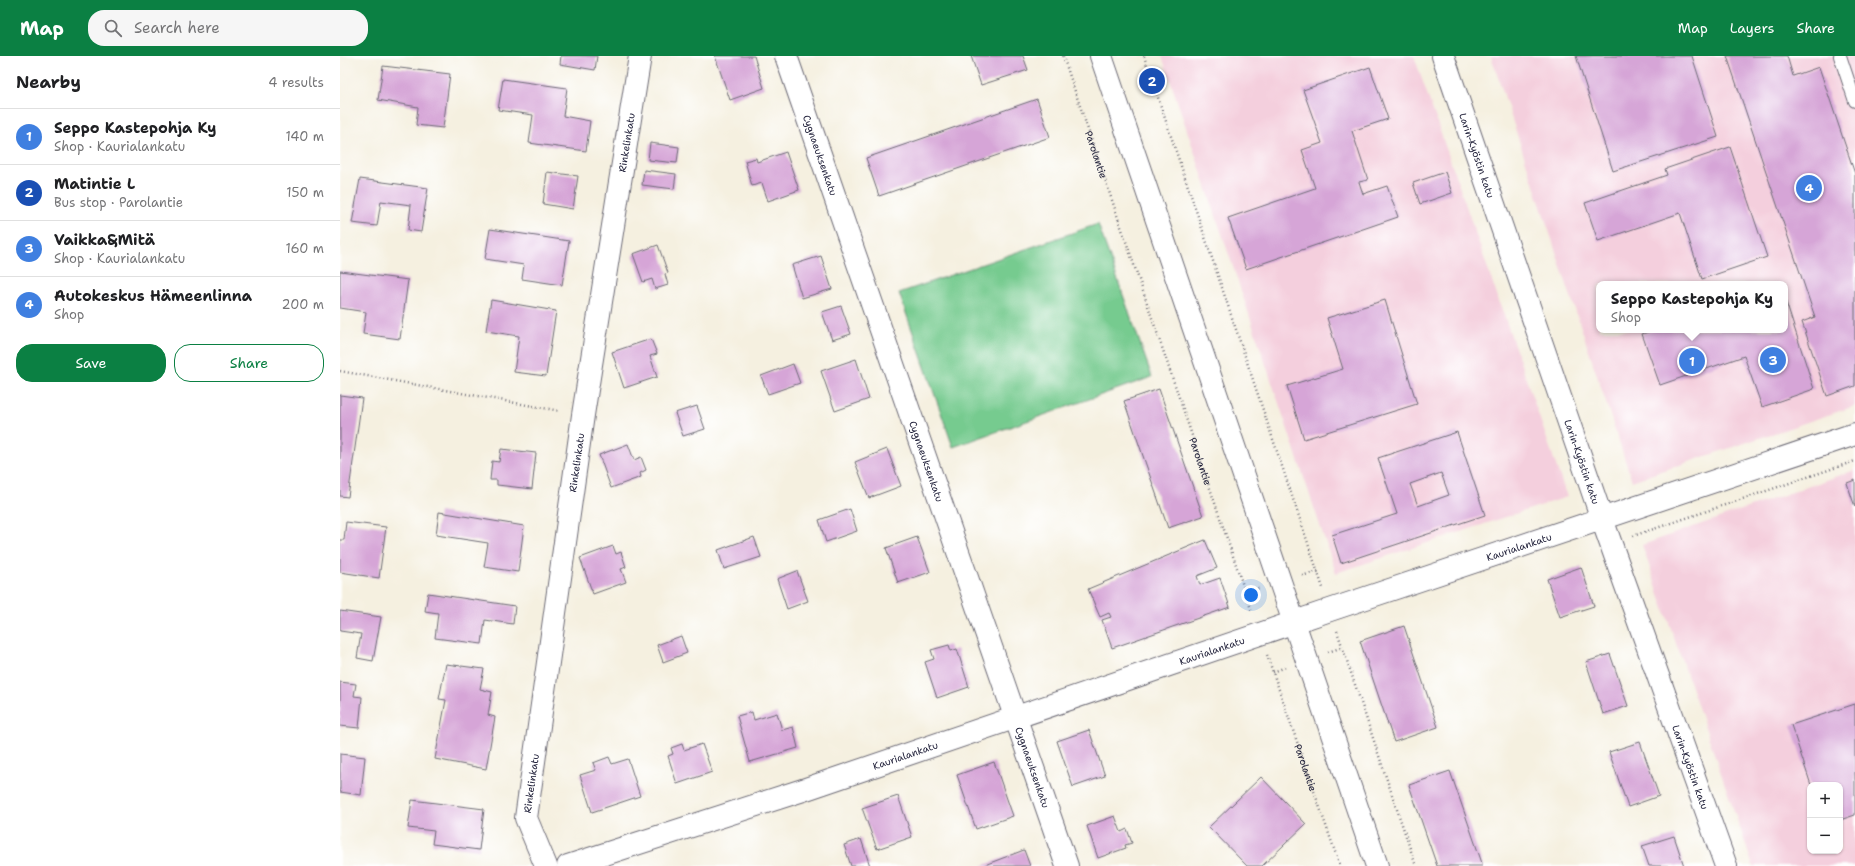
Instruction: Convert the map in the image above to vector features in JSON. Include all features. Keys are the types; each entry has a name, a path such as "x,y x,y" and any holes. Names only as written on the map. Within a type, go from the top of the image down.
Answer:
{"street":[{"name":"Rinkelinkatu","path":"546,866 526,818 583,415 640,56"},
{"name":"Cygnaeuksenkatu","path":"786,56 1067,866"},
{"path":"1101,56 1377,866"},
{"name":"Larin-Kyöstin katu","path":"1443,56 1602,518 1726,866"},
{"name":"Kaurialankatu","path":"568,866 803,790 1294,622 1855,434"}],"lane":[{"path":"1840,56 1851,73 1855,101"}],"path":[{"name":"Parolantie","path":"1063,56 1340,866"},
{"path":"1144,56 1416,866"},
{"path":"340,371 583,415"},
{"path":"1322,585 1328,587"}],"shaded area":[{"path":"1162,56 1414,56 1567,497 1336,573"},
{"path":"1491,56 1855,56 1855,406 1632,481"},
{"path":"1855,470 1855,866 1753,866 1642,545"}],"green space":[{"path":"1098,224 1152,377 953,447 899,293"}],"building":[{"path":"561,56 597,56 595,70 560,64"},
{"path":"715,56 754,56 764,88 730,100"},
{"path":"971,56 1023,56 1028,70 981,85"},
{"path":"1576,56 1692,56 1718,137 1613,171"},
{"path":"1727,56 1787,56 1793,76 1819,67 1855,174 1855,386 1827,396 1802,322 1815,317"},
{"path":"383,66 450,74 443,128 416,125 418,107 378,100"},
{"path":"1370,67 1388,119 1352,131 1368,180 1359,182 1363,194 1387,186 1398,217 1246,269 1228,218 1315,188 1302,150 1322,143 1303,90"},
{"path":"503,79 567,88 563,116 590,121 586,151 529,143 533,115 498,110"},
{"path":"1037,99 1050,137 879,196 866,158"},
{"path":"650,143 679,147 677,163 648,160"},
{"path":"1730,147 1767,257 1702,279 1680,213 1598,241 1585,203 1667,175 1665,169"},
{"path":"786,152 799,190 768,201 762,183 752,186 745,161 756,158 757,162"},
{"path":"644,170 676,174 674,189 642,185"},
{"path":"547,172 578,176 573,209 543,204"},
{"path":"1445,172 1452,193 1420,204 1413,183"},
{"path":"360,179 428,188 421,232 408,230 411,205 381,201 377,226 352,223"},
{"path":"490,229 569,241 562,285 522,279 524,265 485,259"},
{"path":"658,245 668,273 665,274 668,285 655,289 652,279 643,282 633,254"},
{"path":"821,256 832,289 802,298 792,265"},
{"path":"340,271 408,280 400,339 363,334 366,312 340,308"},
{"path":"491,300 556,311 546,376 514,372 519,336 486,331"},
{"path":"1385,300 1417,404 1304,439 1287,386 1343,369 1327,318"},
{"path":"841,306 851,334 832,340 822,312"},
{"path":"1788,308 1814,389 1762,407 1744,356 1660,385 1642,334 1788,333"},
{"path":"651,339 657,354 650,356 657,377 624,388 612,352"},
{"path":"856,359 869,399 835,411 821,371"},
{"path":"793,364 800,383 768,394 761,376"},
{"path":"1159,389 1203,516 1168,528 1124,401"},
{"path":"340,395 362,398 348,497 340,496"},
{"path":"697,406 705,429 683,436 675,413"},
{"path":"1457,432 1485,515 1341,563 1332,535 1397,514 1378,458","holes":["1441,473 1449,495 1418,506 1410,484"]},
{"path":"628,444 634,460 641,457 646,470 640,473 641,477 611,488 599,455"},
{"path":"501,449 536,453 532,489 497,485 497,480 490,480 492,461 499,462"},
{"path":"887,449 901,486 869,498 855,462"},
{"path":"1855,480 1855,507 1847,483"},
{"path":"850,509 857,531 826,542 819,520"},
{"path":"439,512 524,526 518,572 484,567 488,543 436,535"},
{"path":"346,522 386,527 379,578 340,572 340,540 344,540"},
{"path":"754,537 761,557 724,569 718,550"},
{"path":"917,537 930,572 898,583 886,548"},
{"path":"1205,540 1217,568 1197,576 1200,585 1220,578 1230,607 1112,648 1102,620 1111,617 1109,613 1100,617 1088,589"},
{"path":"613,546 616,554 621,552 626,567 621,569 626,582 593,594 580,558"},
{"path":"1581,567 1594,606 1560,617 1547,579"},
{"path":"797,571 808,601 787,609 777,579"},
{"path":"428,593 515,606 513,624 485,620 482,644 435,638 438,613 425,611"},
{"path":"340,611 381,617 373,661 357,658 361,634 340,631"},
{"path":"1404,626 1438,727 1394,742 1360,641"},
{"path":"681,636 687,653 663,662 657,645"},
{"path":"949,645 951,651 957,649 969,687 937,698 925,662 934,659 931,650"},
{"path":"1610,654 1628,706 1603,714 1586,662"},
{"path":"446,664 484,669 480,689 492,692 488,715 495,717 486,769 435,759 446,700 439,699"},
{"path":"340,682 356,684 354,696 362,697 359,728 340,726"},
{"path":"1855,704 1855,815 1843,819 1843,782 1810,782 1791,725"},
{"path":"752,712 754,720 777,713 782,730 793,727 798,748 750,762 737,716"},
{"path":"1089,730 1105,776 1073,787 1057,741"},
{"path":"1640,742 1659,796 1628,807 1609,752"},
{"path":"682,744 684,750 702,744 712,772 677,784 668,756 673,754 671,748"},
{"path":"340,754 365,757 361,795 340,792"},
{"path":"609,757 612,764 628,759 640,796 592,812 580,775 596,770 593,763"},
{"path":"994,762 1013,816 976,829 957,775"},
{"path":"1450,771 1483,866 1437,866 1409,785"},
{"path":"1261,777 1306,824 1262,866 1247,866 1209,827"},
{"path":"898,796 912,837 877,849 862,808"},
{"path":"412,800 484,809 479,850 432,844 434,831 408,828"},
{"path":"1115,816 1121,832 1127,829 1132,843 1125,845 1126,848 1098,858 1087,826"},
{"path":"1674,836 1684,866 1649,866 1642,846"},
{"path":"861,839 870,866 851,866 844,845"},
{"path":"1024,850 1030,866 982,866"}],"place":[{"name":"Matintie L","path":"1152,81"},
{"name":"Autokeskus Hämeenlinna","path":"1809,188"},
{"name":"Vaikka&Mitä","path":"1773,360"},
{"name":"Seppo Kastepohja Ky","path":"1692,361"}]}
